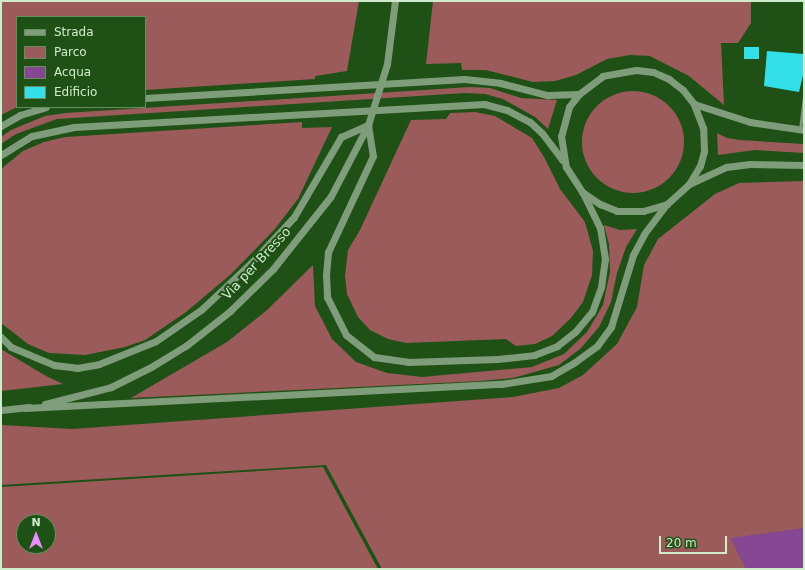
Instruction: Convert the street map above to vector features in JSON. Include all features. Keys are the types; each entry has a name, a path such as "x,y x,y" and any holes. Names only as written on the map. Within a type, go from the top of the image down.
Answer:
{"street":[{"name":"Via per Bresso","path":"1,410 25,408 74,398 111,387 151,367 187,345 230,311 273,269 331,196 368,125 387,64 395,1"},
{"path":"25,408 501,384 551,376 575,362 597,346 612,326 633,255 644,234 667,204 689,184 700,166 704,140 700,117 694,104 683,90 669,79 653,72 636,70 603,76 579,94 569,107 561,136 566,167"},
{"path":"146,98 464,79 500,83 547,94 579,94"},
{"path":"1,155 32,136 74,127 484,104 507,110 530,122 542,133 582,192 600,228 605,259 601,287 592,312 575,332 557,346 534,355 496,359 408,362 374,357 346,335 327,297 326,275 328,252 373,156 368,125 341,137 294,217 251,263 202,309 156,341 99,364 76,368 54,365 12,347 1,337"},
{"path":"694,104 750,122 802,130"},
{"path":"1,126 20,115 43,108"},
{"path":"689,184 726,167 750,164 804,165"},
{"path":"582,192 600,204 617,210 643,211 667,204"}],"lane":[{"path":"802,130 804,97"}],"green space":[{"path":"1,1 359,1 347,71 315,76 315,79 146,90 146,16 16,16 16,108 1,115"},
{"path":"433,1 751,1 751,23 738,43 721,43 724,105 689,76 650,56 630,55 607,59 576,75 555,81 533,82 486,70 462,70 461,63 426,64"},
{"path":"470,87 490,88 521,98 557,100 548,129 535,117 503,99 485,94 465,93 57,119 16,134 1,144 1,137 11,130 45,116 66,113"},
{"path":"633,91 652,95 669,106 680,123 684,142 680,161 669,178 652,189 633,193 614,189 597,178 586,161 582,142 586,123 597,106 614,95"},
{"path":"475,112 495,116 532,138 544,157 560,189 585,222 593,251 592,275 583,302 571,318 552,336 535,344 516,346 506,339 406,343 388,339 370,330 358,317 347,294 345,276 348,250 360,230 411,120 446,119 450,113"},
{"path":"302,122 302,128 332,127 298,199 274,230 230,275 186,312 145,340 125,347 85,355 49,353 28,344 1,323 1,169 23,151 44,142 65,137"},
{"path":"717,133 727,138 740,140 804,144 804,153 755,150 718,155"},
{"path":"804,181 804,569 382,569 326,465 1,485 1,425 72,429 513,397 559,388 583,375 617,344 637,307 644,265 658,239 715,194 739,183"},
{"path":"604,225 620,230 637,229 626,247 617,273 611,302 599,327 581,348 559,365 513,378 481,381 131,398 227,342 266,311 313,265 315,306 332,339 356,362 387,373 422,377 532,367 564,354 587,332 603,305 610,272 609,244"},
{"path":"1,349 46,376 63,384 1,391"},
{"path":"323,467 378,569 1,569 1,487"}],"water":[{"path":"804,528 804,569 746,569 730,538"}],"building":[{"path":"744,47 759,47 759,59 744,59"},
{"path":"767,51 804,54 804,71 799,92 764,86"}]}
